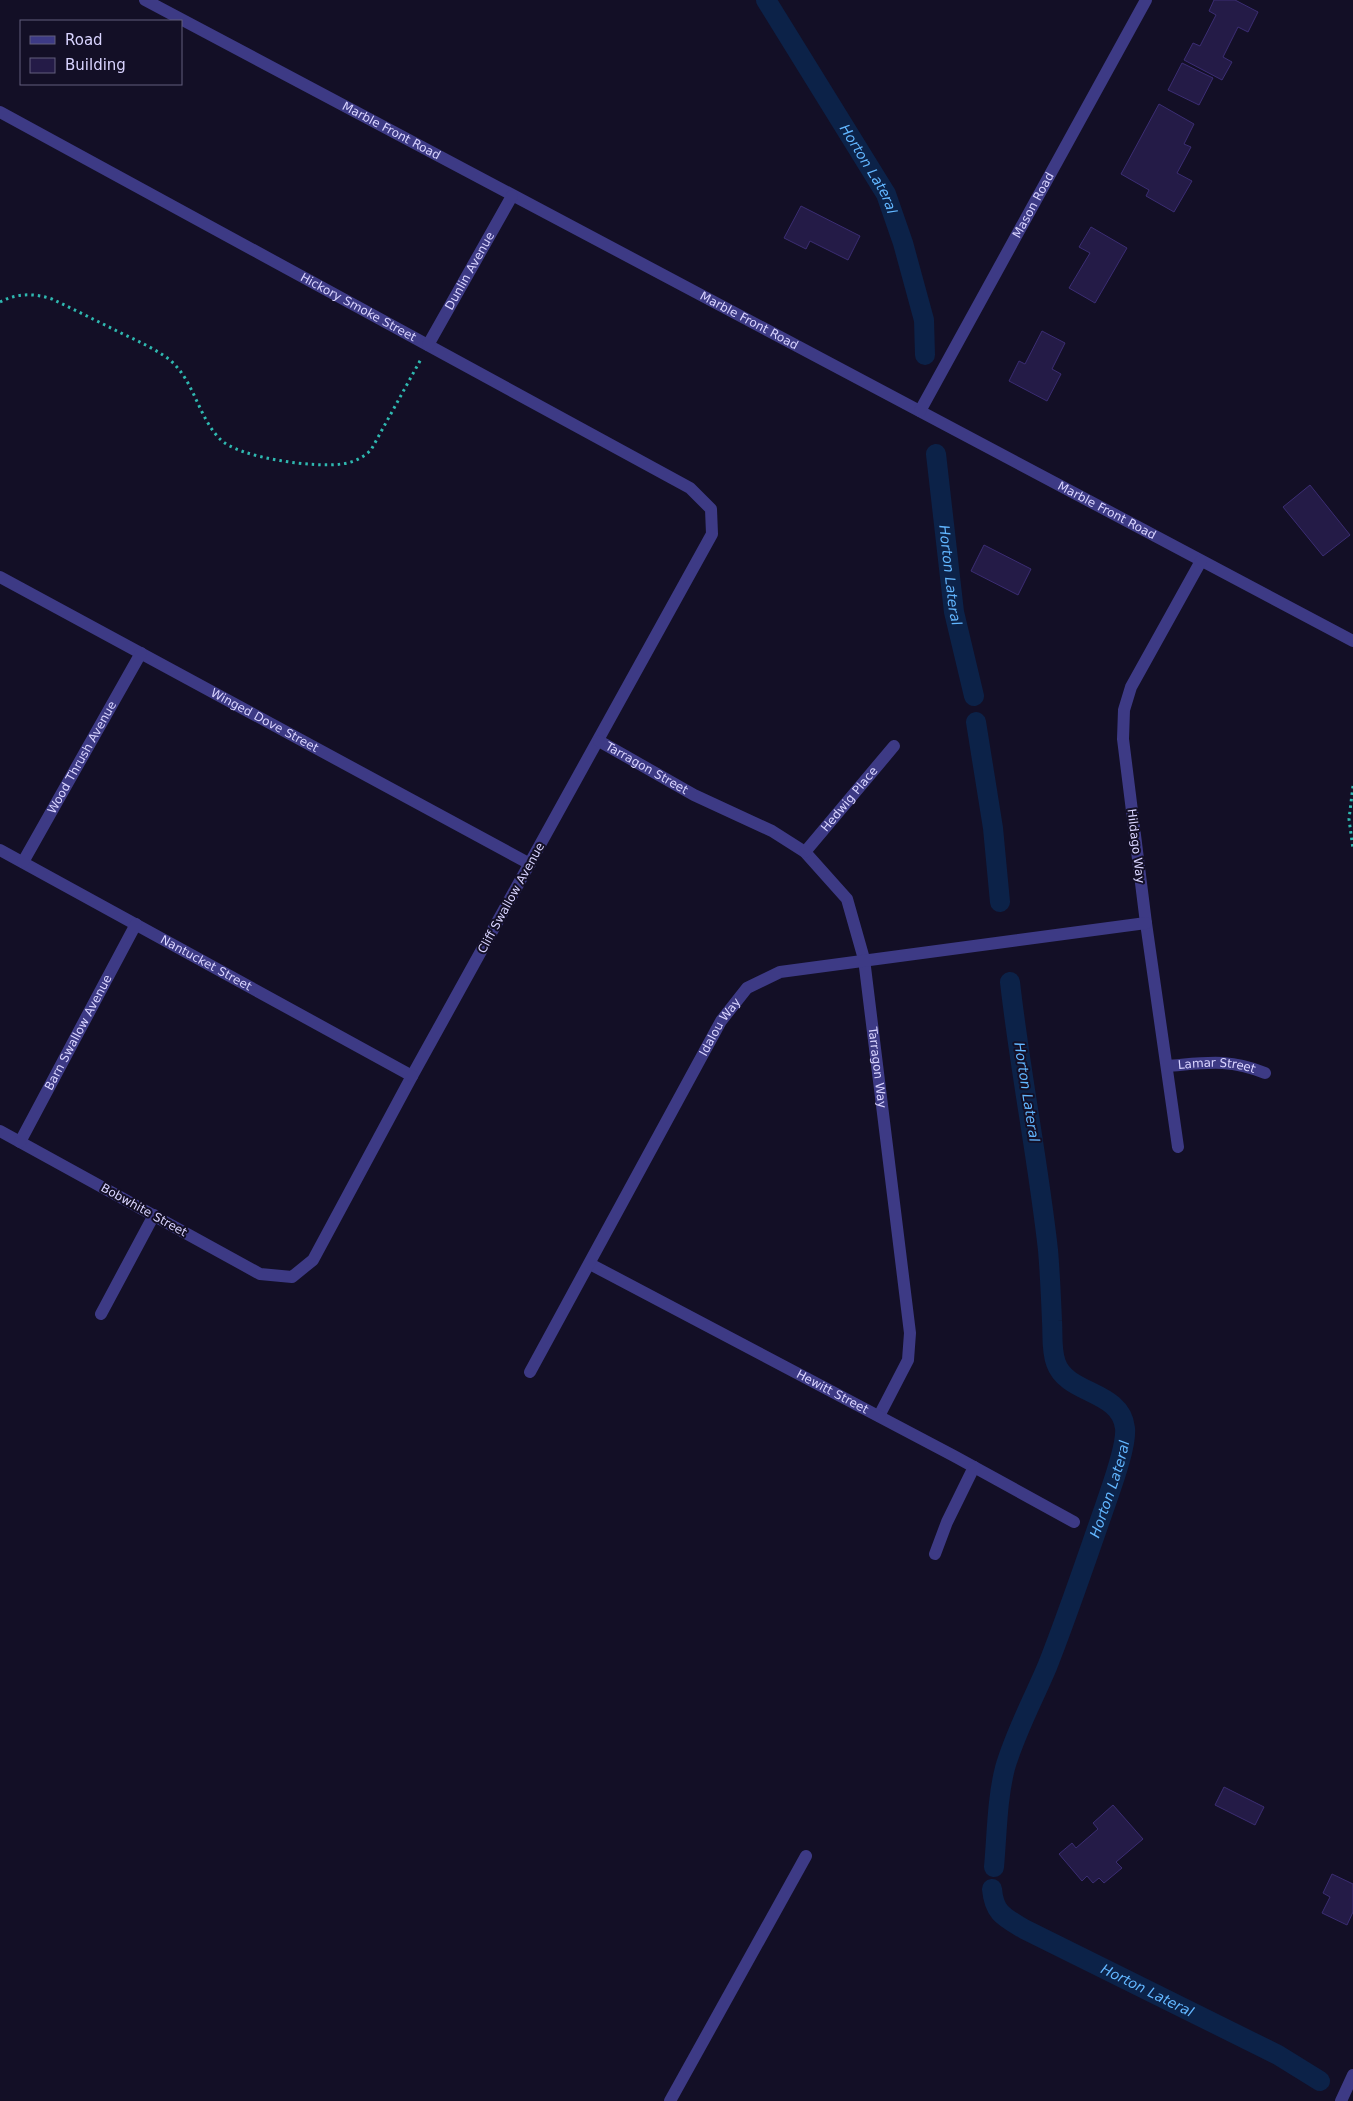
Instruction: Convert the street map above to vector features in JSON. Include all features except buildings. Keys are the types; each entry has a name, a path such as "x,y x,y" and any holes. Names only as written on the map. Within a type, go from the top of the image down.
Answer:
{"street":[{"name":"Marble Front Road","path":"145,0 1353,641"},
{"name":"Mason Road","path":"920,411 1146,0"},
{"name":"Hickory Smoke Street","path":"0,112 690,488 711,510"},
{"name":"Dunlin Avenue","path":"428,346 512,196"},
{"name":"Cliff Swallow Avenue","path":"292,1277 313,1260 412,1076 600,741 712,534 711,510"},
{"name":"Hildago Way","path":"1178,1147 1146,923 1123,738 1124,710 1131,687 1201,561"},
{"name":"Winged Dove Street","path":"0,577 530,864"},
{"name":"Wood Thrush Avenue","path":"23,862 141,653"},
{"name":"Tarragon Street","path":"600,741 694,795"},
{"name":"Hedwig Place","path":"805,852 894,746"},
{"name":"Tarragon Way","path":"694,795 772,832 805,852 847,899 864,959 910,1332 908,1360 879,1416"},
{"name":"Nantucket Street","path":"0,850 412,1076"},
{"name":"Idalou Way","path":"530,1372 721,1021 747,988 780,972 864,959 1146,923"},
{"name":"Barn Swallow Avenue","path":"20,1142 136,924"},
{"name":"Lamar Street","path":"1167,1066 1222,1061 1245,1064 1265,1073"},
{"name":"Bobwhite Street","path":"0,1131 260,1274 292,1277"},
{"path":"100,1314 154,1215"},
{"name":"Hewitt Street","path":"590,1264 879,1416 1074,1522"},
{"path":"935,1554 947,1522 974,1467"},
{"path":"670,2101 806,1856"},
{"path":"1341,2101 1353,2075"}],"path":[{"path":"0,302 13,296 26,294 40,295 52,299 155,350 180,368 220,440 230,446 253,454 314,465 340,465 355,461 371,450 421,358"},
{"path":"1353,786 1349,819 1353,849"}],"waterway":[{"name":"Horton Lateral","path":"766,0 886,194 903,243 924,320 925,355"},
{"name":"Horton Lateral","path":"936,454 954,612 974,696"},
{"name":"Horton Lateral","path":"976,722 993,828 1000,902"},
{"name":"Horton Lateral","path":"994,1867 999,1804 1005,1768 1070,1607 1114,1478 1125,1436 1125,1428 1121,1416 1114,1406 1071,1381 1062,1373 1054,1358 1048,1250 1010,982"},
{"name":"Horton Lateral","path":"992,1889 995,1904 1001,1914 1024,1929 1278,2055 1320,2081"}]}
